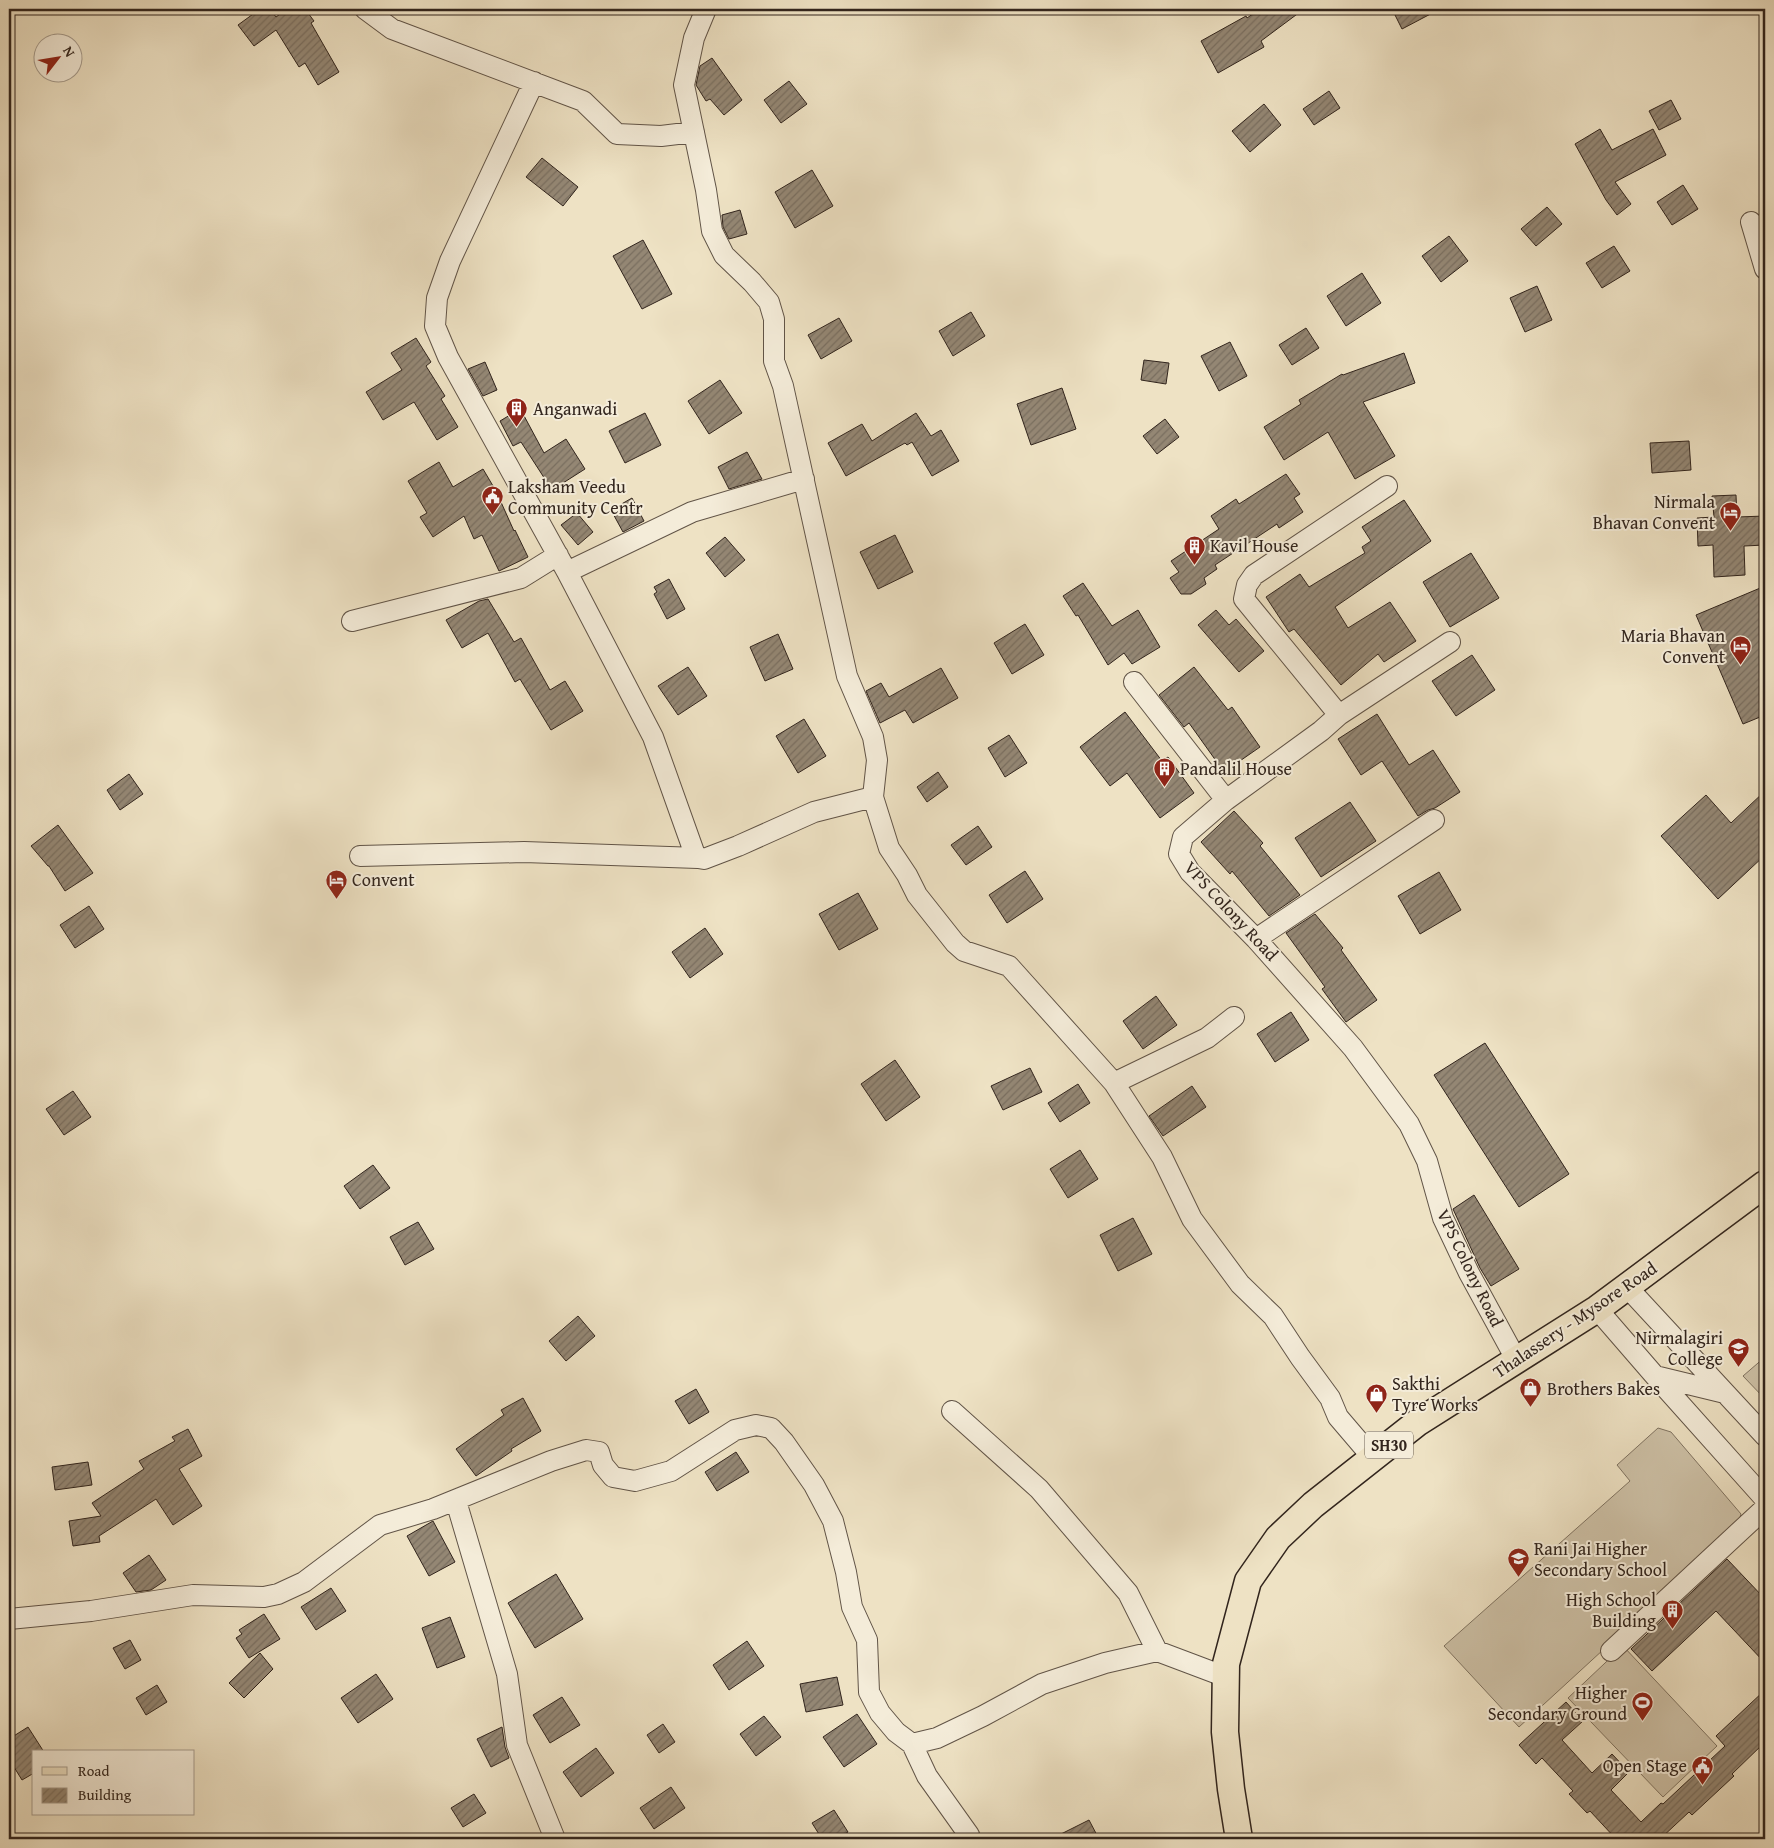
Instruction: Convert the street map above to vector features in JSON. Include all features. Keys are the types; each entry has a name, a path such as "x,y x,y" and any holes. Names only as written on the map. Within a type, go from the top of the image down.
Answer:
{"main road":[{"name":"Thalassery - Mysore Road","path":"1239,1839 1231,1789 1226,1732 1226,1664 1248,1581 1278,1538 1313,1504 1417,1423 1517,1361 1628,1288 1765,1184"}],"street":[{"path":"365,9 392,29 583,101 617,134 661,136 694,132"},
{"path":"706,9 694,38 684,85 706,190 712,231 724,255 752,282 769,302 774,319 774,361 783,386 847,676 874,745 877,760 873,797 889,848 907,875 917,895 955,943 964,952 1009,966 1114,1083 1162,1157 1192,1219 1240,1284 1273,1316 1330,1398 1338,1417 1373,1458"},
{"path":"534,82 450,261 438,298 435,326 448,357 562,564 653,737 686,832 698,858"},
{"path":"1751,222 1765,269"},
{"path":"352,621 521,578 562,564 692,512 804,479"},
{"path":"1339,715 1244,599 1246,585 1254,575 1387,486"},
{"name":"VPS Colony Road","path":"1450,642 1339,715 1321,732 1226,800 1183,837 1179,854 1190,872 1256,939 1353,1048 1409,1124 1427,1161 1442,1218 1469,1273 1517,1361"},
{"path":"1134,682 1226,800"},
{"path":"360,856 524,852 704,859 814,812 873,797"},
{"path":"1256,939 1434,820"},
{"path":"1114,1083 1207,1038 1234,1017"},
{"path":"1628,1288 1765,1436"},
{"path":"1597,1309 1765,1499"},
{"path":"1655,1376 1725,1393"},
{"path":"952,1411 1045,1496 1128,1593 1157,1651"},
{"path":"9,1618 91,1611 193,1595 264,1597 278,1594 304,1582 380,1525 456,1500 551,1461 586,1450 599,1452 603,1465 613,1477 635,1481 671,1471 735,1430 756,1425 771,1428 784,1442 814,1485 833,1521 852,1607 867,1640 869,1692 880,1712 896,1732 912,1744 927,1776 969,1835"},
{"path":"456,1500 507,1674 517,1745 555,1839"},
{"path":"1611,1651 1760,1516 1765,1508"},
{"path":"912,1744 937,1738 1042,1684 1105,1663 1157,1651 1226,1677"}],"shaded area":[{"path":"1765,1357 1765,1399 1743,1376"},
{"path":"1658,1428 1671,1432 1741,1514 1737,1527 1519,1727 1444,1646 1630,1481 1617,1465"},
{"name":"Higher Secondary Ground","path":"1623,1646 1717,1746 1663,1797 1568,1698"}],"building":[{"path":"260,9 270,9 276,17 287,9 305,9 314,21 311,23 339,72 318,85 305,63 299,67 276,30 254,46 238,25"},
{"path":"1260,9 1304,9 1261,41 1264,47 1218,73 1201,41 1246,16 1247,18"},
{"path":"1392,9 1440,9 1402,29"},
{"path":"712,58 742,100 724,115 710,99 706,101 696,85 700,66"},
{"path":"789,81 807,104 781,123 764,100"},
{"path":"1329,91 1340,108 1314,125 1303,109"},
{"path":"1671,100 1681,119 1659,130 1649,111"},
{"path":"1264,104 1281,125 1250,152 1232,131"},
{"path":"1600,129 1612,150 1653,129 1666,155 1615,182 1631,204 1617,215 1606,200 1575,144"},
{"path":"542,158 578,187 563,206 526,177"},
{"path":"812,170 833,206 795,228 775,192"},
{"path":"1683,185 1698,209 1672,225 1657,202"},
{"path":"1547,207 1562,224 1536,246 1521,229"},
{"path":"740,210 747,234 729,239 723,227 722,215"},
{"path":"1449,236 1468,261 1441,282 1422,256"},
{"path":"643,240 672,294 642,309 613,256"},
{"path":"1614,246 1630,271 1602,288 1586,263"},
{"path":"1362,273 1381,303 1346,326 1327,296"},
{"path":"1537,286 1552,320 1525,332 1510,298"},
{"path":"971,312 985,336 953,356 939,331"},
{"path":"839,318 852,341 821,359 808,335"},
{"path":"1306,328 1319,348 1292,365 1279,345"},
{"path":"416,338 431,362 426,366 445,396 441,399 458,427 437,440 414,402 383,420 366,392 402,370 391,353"},
{"path":"1230,342 1247,376 1219,391 1201,356"},
{"path":"1404,353 1415,383 1363,402 1395,456 1355,479 1328,432 1284,460 1264,427 1301,404 1299,400 1342,374"},
{"path":"1144,360 1169,363 1166,384 1141,380"},
{"path":"485,362 497,390 483,396 468,369"},
{"path":"720,380 742,413 709,434 688,401"},
{"path":"1062,388 1076,429 1031,445 1017,404"},
{"path":"515,412 522,412 544,453 566,439 585,469 552,490 521,442 513,446 500,421"},
{"path":"645,413 661,445 625,463 609,431"},
{"path":"916,413 931,436 941,430 959,461 932,476 912,442 907,445 905,443 846,476 828,443 862,424 872,441"},
{"path":"1165,419 1179,437 1157,454 1143,436"},
{"path":"1689,441 1691,470 1652,473 1650,443"},
{"path":"747,452 762,479 729,489 718,467"},
{"path":"439,462 453,487 483,469 496,491 528,557 499,571 482,535 474,539 464,516 433,537 420,517 427,513 408,481"},
{"path":"1286,474 1300,494 1294,498 1303,512 1279,528 1277,524 1215,565 1217,569 1204,578 1206,584 1191,594 1181,594 1170,578 1179,572 1171,561 1219,529 1211,516 1236,499 1239,504"},
{"name":"Nirmala Bhavan Convent","path":"1736,495 1737,517 1765,516 1765,545 1744,546 1745,575 1714,577 1713,545 1698,546 1697,518 1714,517 1712,496"},
{"path":"632,498 644,521 623,532 611,510"},
{"path":"1404,500 1431,541 1335,607 1348,628 1390,602 1416,641 1384,662 1378,654 1341,685 1294,629 1289,632 1266,597 1300,574 1309,587 1365,553 1362,547 1371,541 1362,527"},
{"path":"577,513 593,532 578,545 561,525"},
{"path":"895,535 913,572 878,589 860,552"},
{"path":"725,537 745,560 725,577 706,553"},
{"path":"1471,553 1499,598 1450,627 1423,582"},
{"path":"669,579 685,609 667,619 654,594 657,592 654,587"},
{"path":"1083,583 1112,626 1138,610 1160,647 1132,664 1124,653 1108,665 1078,615 1076,616 1063,596"},
{"name":"Maria Bhavan Convent","path":"1765,586 1765,715 1743,724 1696,615"},
{"path":"488,599 514,642 521,638 550,690 565,681 583,711 551,730 520,679 515,682 488,633 462,648 446,620 479,601"},
{"path":"1216,610 1229,625 1236,619 1264,651 1239,672 1198,625"},
{"path":"1025,624 1044,655 1012,674 994,643"},
{"path":"778,634 793,669 765,681 750,647"},
{"path":"1472,655 1495,690 1456,716 1432,681"},
{"path":"688,667 707,696 678,715 658,686"},
{"path":"1194,667 1228,710 1232,707 1260,747 1224,772 1189,723 1184,727 1159,695"},
{"path":"941,668 958,698 913,723 905,710 880,723 866,691 881,683 889,697"},
{"path":"1125,712 1162,761 1168,757 1194,793 1160,818 1127,773 1110,786 1080,747"},
{"path":"1377,714 1409,765 1433,750 1460,792 1418,816 1382,761 1361,775 1338,739"},
{"path":"804,719 826,756 798,773 776,736"},
{"path":"1009,735 1027,763 1005,777 988,748"},
{"path":"938,772 948,787 927,802 917,787"},
{"path":"129,774 143,794 120,810 107,790"},
{"path":"1765,791 1765,855 1718,899 1661,836 1706,795 1731,823"},
{"path":"1350,802 1376,841 1321,877 1295,838"},
{"path":"1234,811 1263,843 1260,846 1300,895 1269,916 1232,871 1230,874 1201,842"},
{"path":"58,825 93,873 65,891 49,866 31,846"},
{"path":"978,826 992,847 966,865 951,845"},
{"path":"1025,871 1043,899 1007,923 989,895"},
{"path":"1439,872 1461,910 1420,934 1398,896"},
{"path":"858,893 878,929 839,950 819,914"},
{"path":"89,906 104,929 75,948 60,925"},
{"path":"1315,914 1343,948 1341,950 1377,1000 1346,1022 1322,989 1325,987 1286,933"},
{"path":"705,928 723,954 690,978 672,952"},
{"path":"1156,996 1177,1025 1143,1049 1123,1021"},
{"path":"1291,1012 1309,1040 1275,1062 1257,1034"},
{"path":"1485,1043 1569,1174 1519,1207 1434,1075"},
{"path":"895,1060 920,1097 886,1121 861,1084"},
{"path":"1030,1068 1042,1092 1003,1110 991,1086"},
{"path":"1078,1084 1090,1103 1060,1122 1048,1103"},
{"path":"1192,1086 1206,1107 1163,1136 1149,1116"},
{"path":"73,1091 91,1117 64,1135 46,1109"},
{"path":"1080,1150 1098,1179 1068,1198 1050,1169"},
{"path":"373,1165 390,1188 360,1209 344,1186"},
{"path":"1474,1195 1519,1269 1491,1286 1480,1268 1453,1209"},
{"path":"1133,1218 1152,1254 1118,1271 1100,1235"},
{"path":"418,1222 434,1249 405,1265 390,1237"},
{"path":"578,1316 595,1336 566,1361 549,1341"},
{"path":"696,1389 709,1412 689,1424 675,1401"},
{"path":"523,1398 541,1431 511,1449 512,1451 476,1476 456,1449 504,1415 501,1410"},
{"path":"188,1429 202,1456 179,1469 202,1506 173,1525 156,1499 99,1536 100,1542 73,1546 69,1521 101,1516 92,1503 144,1469 139,1461 175,1441 172,1437"},
{"path":"736,1452 749,1472 717,1491 705,1472"},
{"path":"88,1462 92,1485 55,1490 52,1467"},
{"path":"433,1521 455,1562 429,1576 407,1536"},
{"path":"149,1555 166,1580 151,1590 136,1592 123,1573"},
{"name":"High School Building","path":"1727,1559 1765,1599 1765,1663 1716,1611 1652,1671 1631,1649"},
{"path":"556,1574 583,1619 535,1648 508,1603"},
{"path":"331,1588 346,1611 316,1630 301,1607"},
{"path":"264,1614 280,1639 249,1658 236,1638 242,1634 239,1630"},
{"path":"450,1617 465,1657 437,1668 422,1628"},
{"path":"130,1640 141,1660 125,1669 113,1648"},
{"path":"747,1641 764,1666 729,1690 713,1665"},
{"path":"260,1653 273,1669 244,1698 229,1683"},
{"path":"376,1674 393,1699 358,1723 341,1698"},
{"path":"837,1677 843,1705 806,1712 800,1684"},
{"path":"157,1685 167,1702 146,1715 136,1698"},
{"path":"1765,1690 1765,1742 1732,1774 1734,1776 1692,1815 1689,1812 1660,1839 1616,1839 1590,1811 1587,1813 1569,1794 1573,1791 1542,1758 1536,1764 1519,1745 1566,1702 1583,1721 1562,1740 1592,1773 1612,1754 1629,1772 1611,1790 1641,1822 1725,1746 1716,1736"},
{"path":"562,1697 580,1725 550,1743 533,1715"},
{"path":"857,1714 877,1744 844,1767 823,1737"},
{"path":"764,1716 781,1737 756,1756 740,1734"},
{"path":"663,1724 675,1742 659,1753 647,1735"},
{"path":"28,1727 43,1750 32,1750 32,1774 22,1780 9,1759 9,1739"},
{"path":"502,1727 509,1758 491,1767 477,1739"},
{"path":"596,1748 614,1773 581,1797 563,1772"},
{"path":"671,1787 685,1808 654,1829 640,1808"},
{"path":"474,1794 486,1813 463,1827 451,1808"},
{"path":"834,1810 848,1832 836,1839 822,1839 812,1823"},
{"path":"1089,1820 1099,1839 1051,1839"}],"place":[{"name":"Anganwadi","path":"517,428"},
{"name":"Laksham Veedu Community Centr","path":"492,516"},
{"name":"Nirmala Bhavan Convent","path":"1731,531"},
{"name":"Kavil House","path":"1194,565"},
{"name":"Maria Bhavan Convent","path":"1741,665"},
{"name":"Pandalil House","path":"1164,788"},
{"name":"Convent","path":"336,899"},
{"name":"Nirmalagiri College","path":"1739,1367"},
{"name":"Brothers Bakes","path":"1531,1408"},
{"name":"Sakthi Tyre Works","path":"1376,1413"},
{"name":"Rani Jai Higher Secondary School","path":"1518,1578"},
{"name":"High School Building","path":"1672,1629"},
{"name":"Higher Secondary Ground","path":"1643,1722"},
{"name":"Open Stage","path":"1703,1785"}]}
